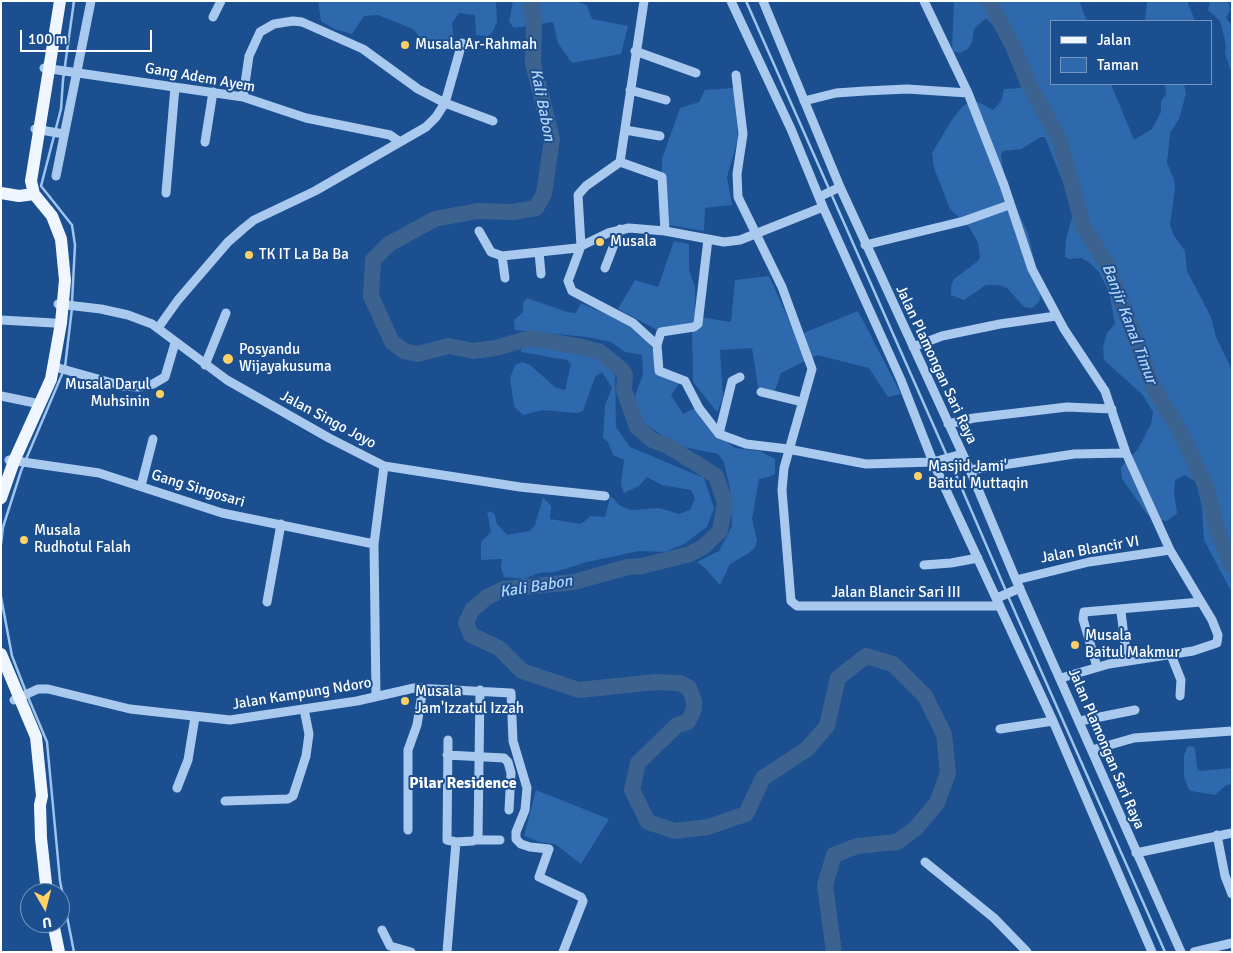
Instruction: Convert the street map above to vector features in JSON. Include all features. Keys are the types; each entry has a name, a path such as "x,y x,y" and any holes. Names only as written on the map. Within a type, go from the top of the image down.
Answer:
{"main road":[{"path":"50,69 55,1"},
{"path":"31,195 31,181 41,130 60,1"},
{"path":"1,193 31,195 52,216 60,232 65,280 56,367 38,403 14,460 1,498"},
{"path":"38,403 48,365 54,323 63,304"},
{"path":"1,477 14,460"},
{"path":"1,654 18,698 29,736 40,804 42,852 46,883"},
{"path":"1,672 18,698"},
{"path":"55,933 60,952"}],"street":[{"path":"56,176 91,1"},
{"path":"214,17 221,1"},
{"path":"644,1 620,162 586,186 578,195 581,246 568,281 572,291 633,323 657,344"},
{"path":"479,231 491,252 502,256 581,246 620,229 642,228 731,242 823,207 830,191 791,129 731,1"},
{"name":"Jalan Plamongan Sari Raya","path":"764,1 834,174 830,191 865,245 948,424 959,455 970,470 1017,586 1061,678 1136,853 1181,952"},
{"path":"924,1 968,93 1004,185 1025,251 1056,316 1090,366 1112,409 1126,453 1170,550 1217,630 1218,641 1214,645 1170,655 1127,660 1061,678"},
{"path":"242,97 248,56 260,32 274,24 302,22 363,49 418,89 445,103 493,121"},
{"path":"158,328 178,300 228,242 244,228 426,127 436,117 445,103 462,43"},
{"path":"636,51 696,73"},
{"name":"Gang Adem Ayem","path":"50,69 242,97 306,118 390,135 400,142"},
{"path":"736,75 743,134 737,174 738,197 782,287 812,363 812,377 788,448"},
{"path":"166,193 175,87"},
{"path":"804,101 836,93 865,91 907,89 968,93"},
{"path":"630,90 666,100"},
{"path":"205,142 213,92"},
{"path":"41,130 63,134"},
{"path":"625,130 660,136"},
{"path":"620,162 662,177 665,231"},
{"path":"865,245 964,221 1010,205"},
{"path":"823,207 938,461 978,558 1000,600 1152,952"},
{"path":"605,268 620,229"},
{"path":"708,239 698,324 694,327 661,332 657,344 659,370 686,381 699,408 719,434 746,444 788,448 866,464 938,461 959,455"},
{"path":"540,252 541,274"},
{"path":"502,256 505,278"},
{"name":"Jalan Singo Joyo","path":"63,304 128,315 158,328 205,365 329,438 384,466 520,487 605,496"},
{"path":"205,365 226,313"},
{"path":"913,347 942,336 1000,324 1056,316"},
{"path":"1,320 54,323"},
{"path":"56,367 131,387 153,384 162,380 167,374 175,343"},
{"path":"719,434 732,381 740,377"},
{"path":"761,392 802,402"},
{"path":"1,396 38,403"},
{"path":"948,424 974,418 1058,408 1112,409"},
{"path":"141,486 153,439"},
{"name":"Jalan Blancir Sari III","path":"788,448 782,490 791,599 793,604 1000,600"},
{"path":"970,470 1074,454 1126,453"},
{"name":"Gang Singosari","path":"14,460 99,474 222,512 374,544"},
{"path":"376,696 374,544 384,466"},
{"path":"267,602 281,524"},
{"name":"Jalan Blancir VI","path":"1000,600 1017,586 1089,562 1170,550"},
{"path":"924,565 951,564 978,558"},
{"path":"1097,667 1083,619 1084,612 1200,602"},
{"path":"1123,610 1121,612 1127,660"},
{"path":"1170,655 1182,680 1180,696"},
{"path":"408,830 408,750 417,725 418,688"},
{"name":"Jalan Kampung Ndoro","path":"18,698 42,689 130,708 195,717 236,719 418,688 511,692 513,741 527,788 525,810 516,832 516,839 521,844 530,847 549,849 539,877 581,898 583,901 563,952"},
{"path":"477,840 480,690"},
{"path":"225,801 288,799 293,796 306,756 309,734 304,708"},
{"path":"1080,721 1135,710"},
{"path":"178,788 188,760 195,717"},
{"path":"1000,730 1053,722"},
{"path":"1092,750 1134,738 1232,731"},
{"path":"448,740 447,840 456,842 500,840"},
{"path":"447,754 504,758 508,762 511,773 509,810"},
{"path":"1136,853 1232,833"},
{"path":"1216,835 1225,876 1232,894"},
{"path":"447,952 456,842"},
{"path":"925,862 994,918 1021,950"},
{"path":"382,930 390,946 411,952"},
{"path":"1194,952 1232,942"}],"green space":[{"path":"318,1 496,1 497,22 492,33 488,36 476,35 475,15 459,13 452,23 454,43 429,48 413,29 378,15 364,16 352,34 334,29 321,21"},
{"path":"513,1 575,1 587,5 592,19 628,26 621,54 572,63 558,43 553,22 514,28 509,22"},
{"path":"954,1 1079,1 1087,20 1050,20 1050,85 1111,85 1134,140 1152,129 1161,112 1161,101 1166,94 1165,85 1184,85 1186,94 1179,119 1170,133 1167,163 1174,179 1175,188 1170,225 1174,236 1185,251 1187,271 1211,317 1216,337 1232,370 1232,593 1204,540 1202,507 1196,482 1185,475 1175,480 1174,492 1177,513 1167,521 1154,519 1147,514 1122,479 1121,467 1138,449 1151,424 1153,412 1143,395 1104,360 1103,347 1107,333 1115,324 1109,292 1099,272 1089,262 1081,258 1069,259 1065,257 1066,239 1074,210 1045,137 1041,137 1021,149 1003,151 1001,155 1006,186 1028,233 1036,267 1043,282 1039,302 1032,308 1024,307 1007,288 999,285 986,285 964,300 951,295 951,286 954,279 978,261 980,257 978,243 970,228 950,209 934,168 932,153 951,121 963,106 970,102 978,102 993,110 1001,101 1004,89 1021,88 1007,46 1000,32 986,18 974,29 972,42 968,49 960,53 952,51"},
{"path":"1147,1 1187,1 1195,20 1145,20"},
{"path":"1210,1 1229,3 1230,10 1226,18 1232,26 1232,75 1225,53 1226,45 1220,21 1208,10"},
{"path":"734,88 738,139 727,177 732,205 705,208 704,231 668,225 662,189 662,159 680,108 699,102 705,90"},
{"path":"674,241 689,244 689,270 695,287 695,316 731,322 735,280 769,276 796,336 858,311 901,394 888,397 869,368 817,355 781,373 774,393 759,394 752,348 720,350 723,398 717,412 693,382 692,332 659,331 618,309 635,280 658,287"},
{"path":"527,298 567,312 576,313 581,303 629,324 643,335 653,350 655,373 680,382 671,395 683,414 701,405 723,439 735,448 760,451 775,459 775,474 759,479 752,519 757,540 755,547 749,553 730,564 720,585 697,562 719,551 732,526 730,489 724,462 718,454 679,446 645,424 633,402 643,374 642,355 625,352 611,342 587,337 515,330 514,320 523,312 523,303"},
{"path":"522,344 604,357 615,370 616,427 630,447 704,478 714,508 707,527 684,544 665,552 639,551 587,562 555,572 539,573 524,579 504,577 501,568 502,559 481,560 481,542 491,532 487,511 494,513 497,524 507,535 530,531 535,525 543,497 551,506 550,519 581,524 591,516 605,517 610,497 619,505 631,510 659,508 679,514 690,510 695,499 691,490 662,485 647,477 639,486 624,493 621,484 624,460 613,455 608,442 603,438 605,405 612,388 602,372 595,377 583,411 576,413 542,410 523,415 514,406 510,378 515,365 522,362 530,365 555,387 565,390 571,364 567,360 521,352"},
{"path":"1187,747 1195,748 1197,768 1200,771 1232,768 1232,784 1225,786 1215,795 1191,791 1184,776 1184,756"},
{"path":"536,790 609,819 581,864 555,844 540,842 524,836"}],"waterway":[{"path":"72,302 75,245 72,225 41,186 61,109 74,1"},
{"name":"Kali Babon","path":"531,1 534,23 533,63 552,139 544,194 536,208 513,212 477,211 435,219 389,244 373,260 371,296 392,342 404,351 417,354 449,346 473,351 496,348 530,338 600,352 622,370 625,375 624,390 637,427 652,440 668,446 716,476 725,503 720,531 703,547 690,554 642,566 628,567 574,582 504,589 487,597 472,610 466,623 471,635 499,648 522,671 579,690 656,682 680,683 689,688 694,701 694,709 688,722 677,725 638,763 632,790 648,822 675,831 708,827 746,814 763,778 807,749 827,726 838,678 866,656 893,664 925,696 944,734 948,773 937,803 916,828 897,842 857,846 834,855 825,885 834,952"},
{"path":"746,1 947,456"},
{"name":"Banjir Kanal Timur","path":"989,1 1012,44 1027,80 1060,141 1083,226 1108,266 1154,389 1180,431 1207,489 1217,530 1232,565"},
{"path":"65,367 72,308"},
{"path":"1,544 3,527 21,471 63,372"},
{"path":"950,461 1006,591"},
{"path":"1008,596 1165,952"},
{"path":"1,597 12,656 26,692"},
{"path":"28,697 47,742 60,881 74,952"}],"place":[{"name":"Musala Ar-Rahmah","path":"405,45"},
{"name":"Musala","path":"600,242"},
{"name":"TK IT La Ba Ba","path":"249,255"},
{"name":"Posyandu Wijayakusuma","path":"228,359"},
{"name":"Musala Darul Muhsinin","path":"160,394"},
{"name":"Masjid Jami' Baitul Muttaqin","path":"918,476"},
{"name":"Musala Rudhotul Falah","path":"24,540"},
{"name":"Musala Baitul Makmur","path":"1075,645"},
{"name":"Musala Jam'Izzatul Izzah","path":"405,701"}],"district":[{"name":"Pilar Residence","path":"463,784"}]}
